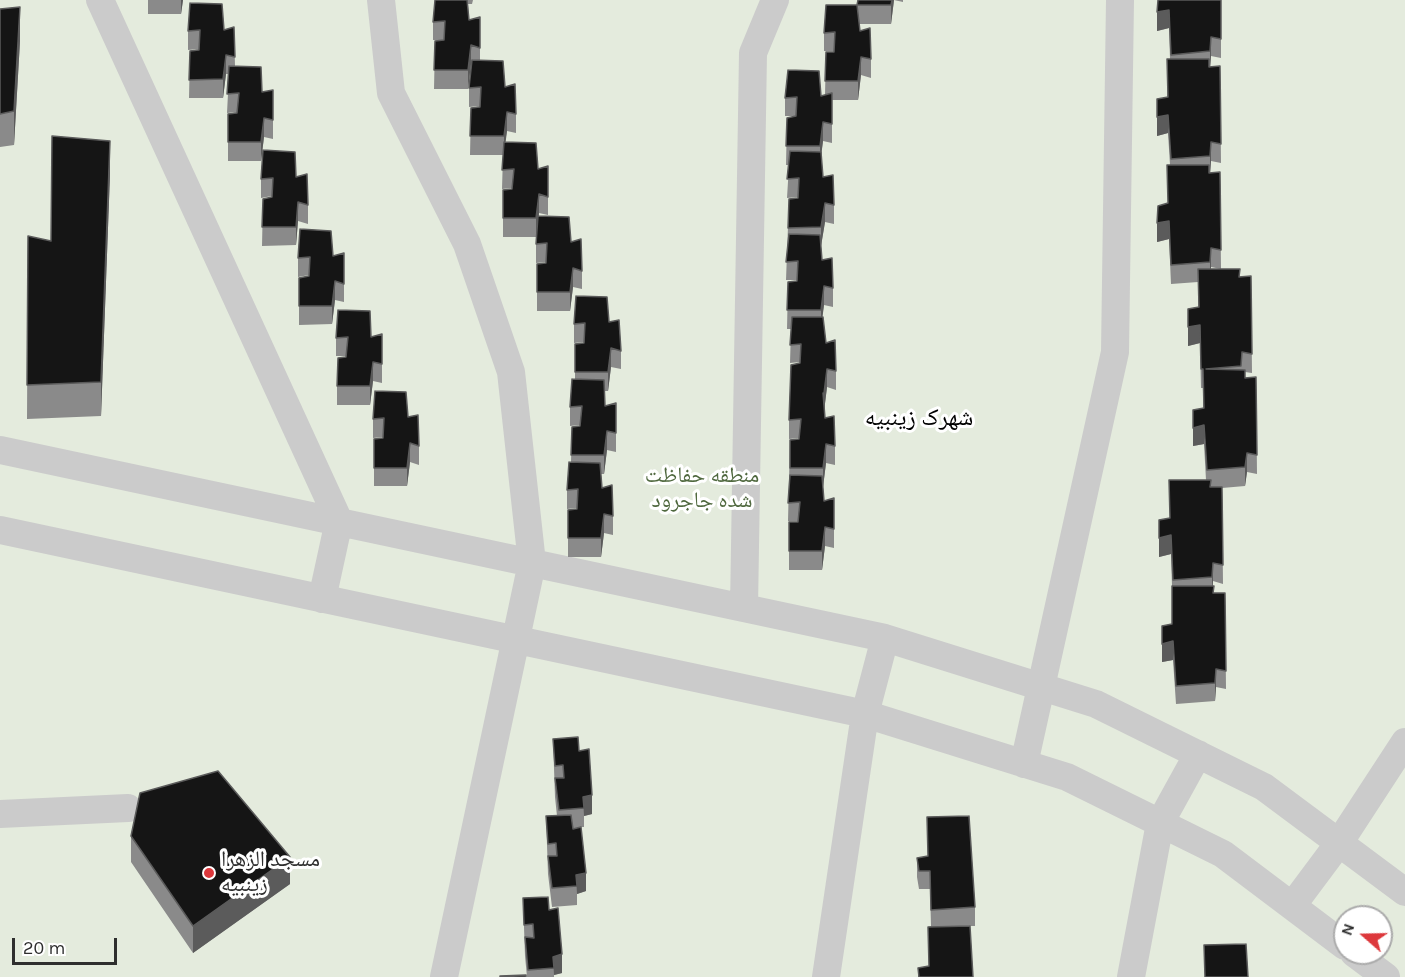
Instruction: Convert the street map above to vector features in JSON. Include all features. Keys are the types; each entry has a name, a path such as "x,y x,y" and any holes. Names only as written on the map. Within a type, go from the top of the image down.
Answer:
{"street":[{"path":"100,0 339,521 322,599"},
{"path":"381,0 391,93 467,244 511,372 532,562 444,977"},
{"path":"744,608 753,53 776,0"},
{"path":"1024,764 1115,352 1120,0"},
{"path":"0,450 885,638 1096,704 1264,787 1405,892"},
{"path":"0,530 865,714 1067,777 1223,854 1333,937"},
{"path":"826,977 865,714 885,638"},
{"path":"1292,906 1339,843 1405,742"},
{"path":"1131,977 1160,823 1198,754"},
{"path":"0,814 128,808"},
{"path":"1370,965 1386,977"}],"green space":[{"name":"منطقه حفاظت شده جاجرود","path":"0,0 1405,0 1405,977 0,977"}],"building":[{"path":"435,0 467,0 469,20 480,17 480,48 471,45 468,70 434,70 435,41 444,40 445,21 433,22"},
{"path":"858,0 892,0 891,5 857,5"},
{"path":"1158,0 1221,0 1221,39 1211,37 1210,51 1171,55 1169,10 1157,12"},
{"path":"190,3 222,4 224,30 234,27 235,57 226,55 223,79 189,80 190,51 199,50 200,30 188,31"},
{"path":"826,5 857,5 860,31 870,28 871,59 861,57 858,81 825,81 826,52 834,52 835,32 824,33"},
{"path":"20,7 14,111 0,114 0,9"},
{"path":"1167,59 1209,59 1209,67 1220,66 1221,144 1211,142 1210,156 1171,159 1168,115 1157,117 1157,99 1168,97"},
{"path":"472,60 503,61 505,87 515,84 516,114 507,112 504,136 470,136 471,108 480,107 481,87 469,88"},
{"path":"229,66 261,67 262,92 273,90 273,120 264,118 261,142 228,142 228,114 237,113 239,93 227,94"},
{"path":"788,70 819,71 821,96 832,93 832,124 823,122 820,146 786,146 787,118 796,116 797,97 785,98"},
{"path":"52,136 110,141 101,382 27,385 28,236 51,241"},
{"path":"504,142 536,143 538,169 548,166 548,197 539,194 536,218 503,218 503,190 512,189 514,169 502,170"},
{"path":"263,150 295,152 296,177 307,174 308,205 298,202 296,227 262,227 263,199 272,197 273,178 261,179"},
{"path":"790,151 821,152 823,177 833,175 834,205 825,203 821,227 788,228 789,199 798,198 799,178 787,179"},
{"path":"1167,165 1209,165 1209,173 1220,172 1221,250 1211,248 1210,262 1171,265 1169,221 1157,223 1158,206 1168,203"},
{"path":"538,216 569,217 571,242 581,239 582,271 573,268 570,292 537,292 537,264 546,263 547,243 536,244"},
{"path":"300,229 331,231 333,256 344,253 344,284 335,281 332,306 299,306 299,278 309,276 310,257 298,258"},
{"path":"789,234 820,235 822,260 832,258 833,288 824,286 821,310 787,310 788,282 797,281 798,261 786,262"},
{"path":"1198,269 1240,269 1239,277 1251,276 1252,354 1242,352 1241,366 1206,369 1245,370 1245,378 1256,377 1257,455 1247,453 1245,467 1207,470 1204,425 1193,428 1193,410 1204,408 1200,325 1188,327 1188,309 1199,307"},
{"path":"576,296 607,297 609,322 619,320 621,351 611,348 608,372 575,372 575,344 584,343 585,323 574,324"},
{"path":"338,310 370,311 371,337 382,334 382,364 373,362 370,386 337,386 338,358 346,357 348,337 336,338"},
{"path":"792,317 823,317 826,343 835,340 836,371 827,369 823,393 825,418 834,416 835,446 826,444 823,468 790,468 790,440 799,439 801,419 789,420 791,365 800,363 801,344 790,345"},
{"path":"572,379 604,380 605,406 616,403 616,433 607,431 604,455 571,455 572,427 580,426 582,406 570,407"},
{"path":"375,391 406,392 408,417 418,415 419,446 410,443 407,468 374,468 374,439 383,438 384,418 373,419"},
{"path":"569,462 600,463 602,488 612,485 613,516 604,514 601,538 568,538 568,510 577,509 578,489 567,490"},
{"path":"790,475 822,476 824,501 834,498 834,529 825,527 822,551 789,551 789,522 798,522 800,502 788,503"},
{"path":"1169,480 1211,480 1210,487 1222,487 1223,565 1213,563 1212,577 1173,580 1171,535 1159,538 1159,520 1170,518"},
{"path":"1172,586 1214,586 1213,593 1225,593 1226,671 1216,669 1215,683 1176,686 1173,641 1162,644 1162,626 1172,624"},
{"path":"578,737 579,751 589,749 592,795 583,797 584,808 559,810 555,778 564,778 563,765 555,766 553,739"},
{"name":"مسجد الزهرا زینبیه","path":"218,771 290,857 193,926 131,836 140,793"},
{"path":"571,815 573,829 581,827 586,873 576,875 577,886 552,888 548,856 557,856 556,843 548,844 546,816"},
{"path":"969,816 975,907 931,910 930,871 919,871 917,858 928,856 927,817"},
{"path":"548,897 549,910 558,908 562,954 553,957 554,968 528,970 525,937 534,938 533,924 524,925 523,898"},
{"path":"970,926 973,977 919,977 918,968 929,966 928,927"},
{"path":"1246,944 1248,977 1205,977 1204,945"},
{"path":"526,975 526,977 500,977 500,976"}],"place":[{"name":"مسجد الزهرا زینبیه","path":"209,873"}],"district":[{"name":"شهرک زینبیه","path":"919,418"}]}
